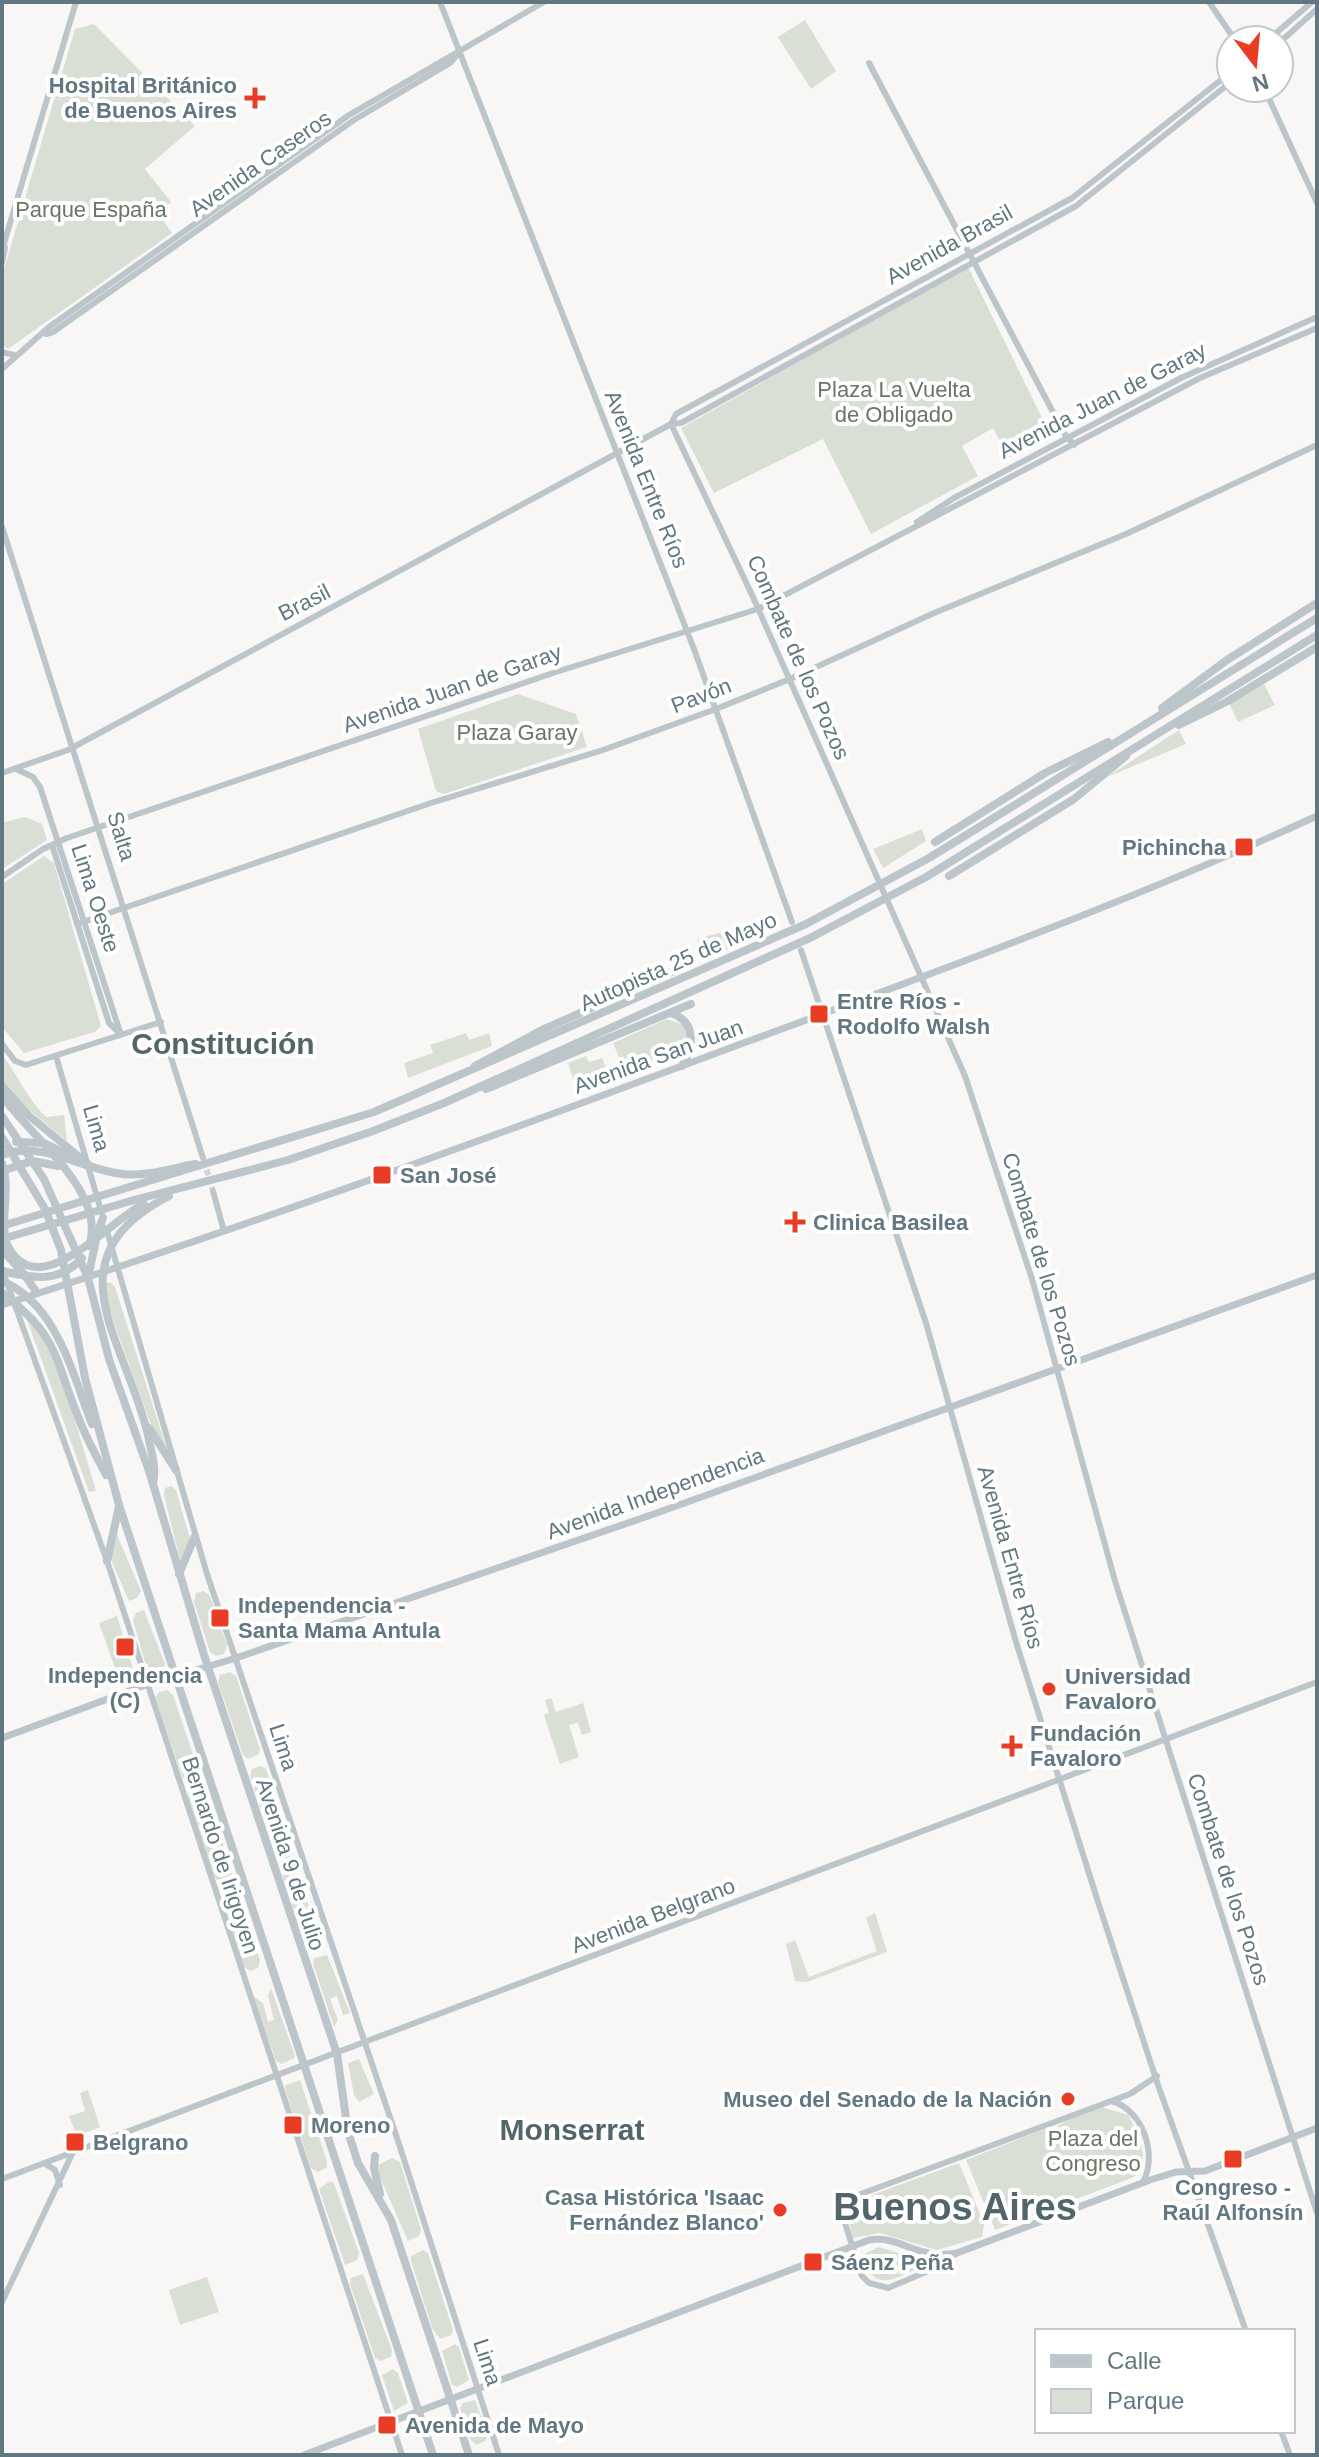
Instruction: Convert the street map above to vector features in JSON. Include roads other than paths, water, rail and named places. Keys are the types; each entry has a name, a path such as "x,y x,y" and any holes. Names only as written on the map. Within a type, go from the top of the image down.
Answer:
{"highway":[{"path":"1141,726 1227,660 1317,603"},
{"name":"Autopista 25 de Mayo","path":"2,1226 243,1155 436,1088 849,903 929,858 1317,618"},
{"name":"Autopista 25 de Mayo","path":"2,1239 317,1151 444,1103 855,916 926,877 1317,635"},
{"path":"1149,738 1220,705 1317,647"},
{"path":"935,842 1083,752 1127,735"},
{"path":"953,874 1074,799 1109,773 1135,747"},
{"path":"436,1088 542,1030 679,969"},
{"path":"444,1103 515,1080 691,1004"},
{"path":"669,1013 684,1021 692,1039 691,1051 682,1066"},
{"path":"2,1086 12,1099 93,1166"},
{"path":"2,1096 82,1192 91,1211 93,1232 83,1256 62,1273 38,1278 2,1270"},
{"name":"Avenida 9 de Julio","path":"2,1116 44,1179 88,1278 109,1359 153,1484 208,1666 337,2054 346,2125 358,2163 382,2203 469,2455"},
{"path":"2,1137 49,1217 70,1283 85,1378 119,1505 433,2455"},
{"path":"2,1145 23,1141 44,1143 93,1166"},
{"path":"2,1155 40,1150 132,1175 243,1155"},
{"path":"2,1171 21,1163 41,1161 60,1167 76,1179 95,1209 97,1234"},
{"path":"2,1163 6,1181 5,1241 19,1257 41,1265 69,1259 126,1213 217,1180"},
{"path":"153,1484 155,1467 143,1417 102,1292 103,1265 117,1235 137,1213 169,1196"},
{"path":"88,1278 103,1218"},
{"path":"2,1250 37,1293"},
{"path":"2,1281 26,1295 48,1320 103,1450"},
{"path":"2,1293 35,1319 46,1334 79,1419 116,1494"},
{"path":"143,1417 176,1470"},
{"path":"107,1561 119,1505"},
{"path":"179,1575 195,1536"},
{"path":"375,2156 374,2168 382,2203"}],"main road":[{"path":"2,250 76,2"},
{"name":"Avenida Entre Ríos","path":"440,2 687,630 792,922"},
{"name":"Avenida Caseros","path":"2,369 14,355 45,334 49,327 322,134 544,2"},
{"path":"1209,2 1224,24"},
{"path":"1287,24 1312,2"},
{"path":"1295,29 1317,9"},
{"path":"869,63 1074,445"},
{"name":"Avenida Brasil","path":"671,424 676,414 1079,193 1215,85"},
{"name":"Avenida Brasil","path":"618,454 671,424 681,423 1076,206 1215,95"},
{"path":"1271,104 1317,203"},
{"path":"2,263 6,240"},
{"name":"Avenida Juan de Garay","path":"911,527 945,503 1067,437 1195,371 1317,317"},
{"name":"Avenida Juan de Garay","path":"2,877 56,843 100,827 758,609 1200,378 1317,328"},
{"path":"2,352 14,355"},
{"name":"Combate de los Pozos","path":"671,424 790,679 965,1076 1032,1279 1115,1581 1317,2213"},
{"name":"Pavón","path":"81,922 431,803 603,750 716,709 790,679 921,618 1126,534 1317,445"},
{"name":"Brasil","path":"2,773 74,746 618,454"},
{"name":"Salta","path":"2,527 203,1158"},
{"name":"Lima Oeste","path":"16,769 37,781 81,922 121,1035"},
{"name":"Avenida San Juan","path":"2,1305 224,1231 921,978 1120,902 1317,816"},
{"name":"Lima Oeste","path":"81,922 109,1023 121,1035"},
{"name":"Avenida Entre Ríos","path":"801,950 922,1311 1008,1619 1157,2076 1245,2329"},
{"path":"2,1044 15,1061 24,1065 161,1022"},
{"path":"103,1040 109,1023"},
{"name":"Lima","path":"56,1056 195,1536 499,2455"},
{"path":"213,1191 224,1231"},
{"name":"Bernardo de Irigoyen","path":"2,1270 16,1300 107,1561 402,2455"},
{"name":"Avenida Independencia","path":"2,1738 146,1685 236,1658 654,1514 1317,1275"},
{"name":"Avenida Belgrano","path":"2,2179 1317,1682"},
{"path":"1157,2076 1130,2094 858,2195 844,2220 866,2281 888,2288 933,2269 957,2253 1143,2182 1190,2171 1205,2171 1317,2128"},
{"path":"1107,2100 1125,2106 1136,2117 1151,2159 1143,2182"},
{"path":"2,2302 74,2150"},
{"path":"44,2163 55,2170 60,2185"},
{"path":"304,2455 852,2247 882,2239 924,2255 957,2253"},
{"path":"1282,2433 1290,2455"}],"tunnel":[{"path":"204,1161 213,1191"}],"place":[{"name":"Hospital Británico de Buenos Aires","path":"255,98"},
{"name":"Pichincha","path":"1244,847"},
{"name":"Entre Ríos - Rodolfo Walsh","path":"819,1014"},
{"name":"San José","path":"382,1175"},
{"name":"Clinica Basilea","path":"795,1222"},
{"name":"Independencia - Santa Mama Antula","path":"220,1618"},
{"name":"Independencia (C)","path":"125,1647"},
{"name":"Universidad Favaloro","path":"1049,1689"},
{"name":"Fundación Favaloro","path":"1012,1746"},
{"name":"Museo del Senado de la Nación","path":"1068,2099"},
{"name":"Moreno","path":"293,2125"},
{"name":"Belgrano","path":"75,2142"},
{"name":"Congreso - Raúl Alfonsín","path":"1233,2159"},
{"name":"Casa Histórica 'Isaac Fernández Blanco'","path":"780,2210"},
{"name":"Sáenz Peña","path":"813,2262"},
{"name":"Avenida de Mayo","path":"387,2425"}],"district":[{"name":"Constitución","path":"223,1044"},
{"name":"Monserrat","path":"572,2130"},
{"name":"Buenos Aires","path":"955,2207"}],"park label":[{"name":"Parque España","path":"91,209"},
{"name":"Plaza La Vuelta de Obligado","path":"894,402"},
{"name":"Plaza Garay","path":"517,732"},
{"name":"Plaza del Congreso","path":"1093,2150"}]}
